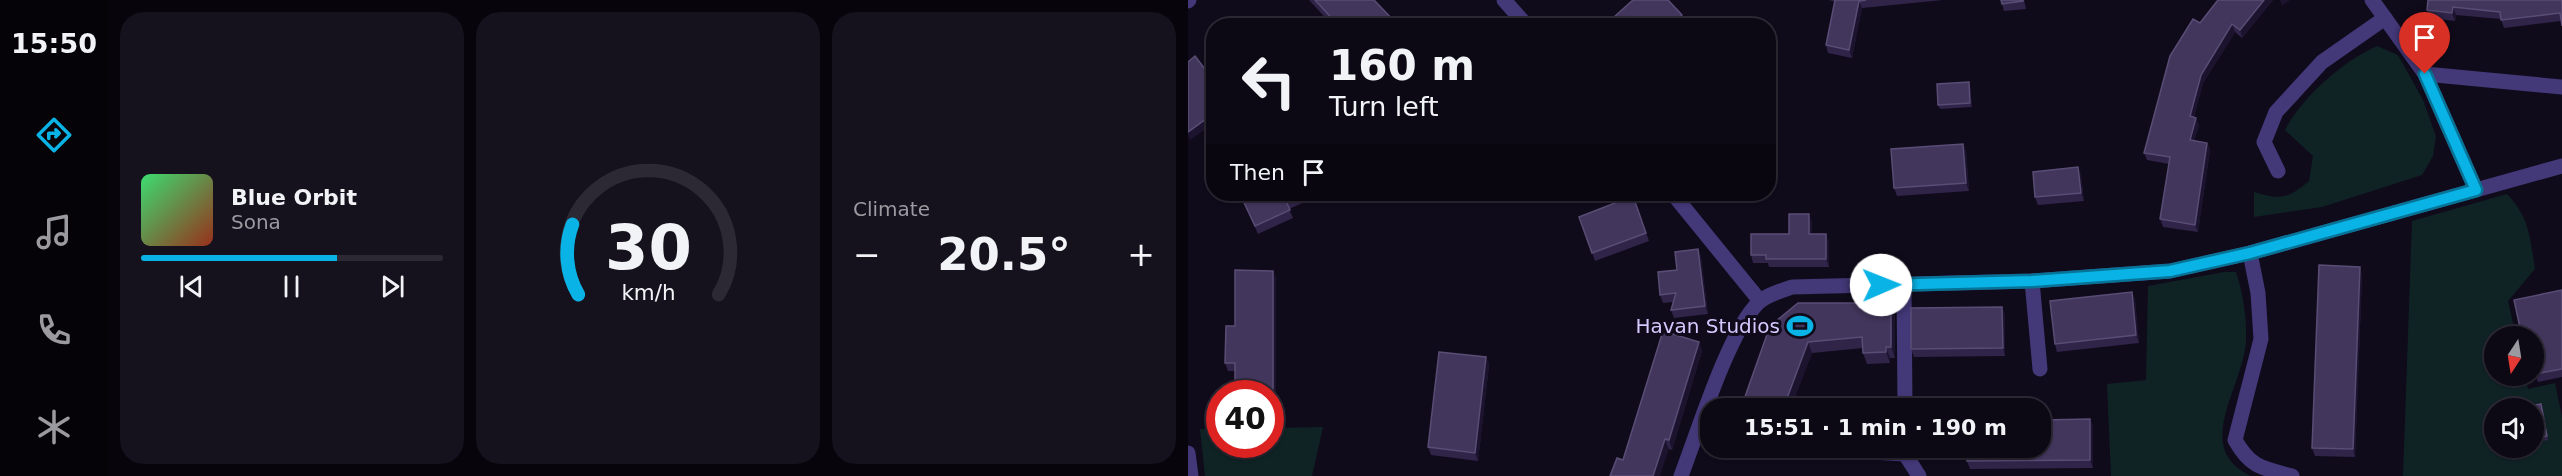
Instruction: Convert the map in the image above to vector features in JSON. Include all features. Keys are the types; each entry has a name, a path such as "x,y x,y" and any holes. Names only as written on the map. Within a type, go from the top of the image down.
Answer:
{"street":[{"path":"1504,0 1520,18"},
{"path":"2372,0 2425,74 2476,190"},
{"path":"2278,171 2264,142 2276,112 2322,62 2385,18"},
{"path":"2425,74 2562,87"},
{"path":"1682,476 1733,342 1747,316 1760,301 1792,287 2032,281 2170,271 2250,253 2562,166"},
{"path":"1678,201 1760,301"},
{"path":"2250,253 2259,293 2261,339 2235,440 2246,459 2265,469 2292,476"},
{"path":"2032,281 2040,369"},
{"path":"1904,284 1905,398"},
{"path":"1188,453 1191,476"},
{"path":"1909,458 1919,476"}],"green space":[{"path":"2377,46 2398,55 2423,100 2436,136 2433,156 2422,175 2322,207 2254,217 2254,192 2277,197 2283,196 2309,181 2313,156 2285,130 2292,118 2337,70"},
{"path":"2507,194 2525,220 2535,269 2508,301 2514,326 2484,326 2484,386 2527,386 2528,389 2555,383 2562,417 2562,476 2403,476 2412,221"},
{"path":"2224,272 2236,272 2244,306 2246,332 2243,358 2225,415 2223,433 2225,450 2233,464 2251,476 2111,476 2107,384 2146,380 2148,286"},
{"path":"1323,427 1312,476 1205,476 1200,429 1206,429 1206,458 1284,458 1284,428"}],"building":[{"path":"1315,0 1374,0 1391,18 1332,18"},
{"path":"1633,0 1668,0 1682,15 1679,18 1614,17"},
{"path":"1835,0 1866,0 1859,1 1849,50 1826,45"},
{"path":"2001,0 2023,0 2023,1 2002,4"},
{"path":"2218,0 2264,0 2240,30 2232,24 2201,75 2190,116 2196,118 2190,140 2207,143 2195,225 2160,219 2170,157 2144,153 2170,56 2193,19 2200,23"},
{"path":"2428,0 2562,0 2562,26 2560,13 2501,20 2500,12 2453,7 2452,13 2427,10"},
{"path":"1195,56 1206,70 1206,119 1188,132 1188,62"},
{"path":"1969,82 1970,103 1938,105 1937,84"},
{"path":"1963,144 1966,183 1894,188 1891,149"},
{"path":"2078,167 2081,193 2035,197 2033,172"},
{"path":"1243,201 1286,201 1290,210 1255,226"},
{"path":"1620,201 1635,201 1646,233 1592,253 1579,217"},
{"path":"1789,214 1809,214 1809,234 1826,234 1826,259 1766,259 1766,255 1751,255 1751,234 1789,234"},
{"path":"1698,249 1705,306 1671,310 1676,293 1660,295 1658,272 1677,270 1675,252"},
{"path":"2319,265 2360,267 2353,449 2312,448"},
{"path":"1235,270 1273,271 1273,380 1235,380 1235,363 1225,363 1226,326 1235,326"},
{"path":"2562,290 2562,369 2544,372 2544,326 2520,326 2514,300"},
{"path":"2132,292 2136,335 2055,344 2050,301"},
{"path":"1798,303 1885,303 1885,306 1891,306 1891,347 1886,347 1886,352 1863,353 1862,337 1808,342 1787,398 1745,398 1770,326"},
{"path":"2002,307 2003,348 1911,349 1911,308"},
{"path":"1663,331 1699,342 1669,440 1665,439 1653,476 1610,476 1617,458 1623,460"},
{"path":"1439,352 1486,357 1475,453 1428,447"},
{"path":"2090,419 2090,460 1967,461 1967,458 2051,458 2051,420"},
{"path":"2544,420 2547,436 2544,437"}],"place":[{"name":"Havan Studios","path":"1800,326"}],"route":[{"path":"1881,285 2032,281 2170,271 2250,253 2476,190 2425,74"}]}
